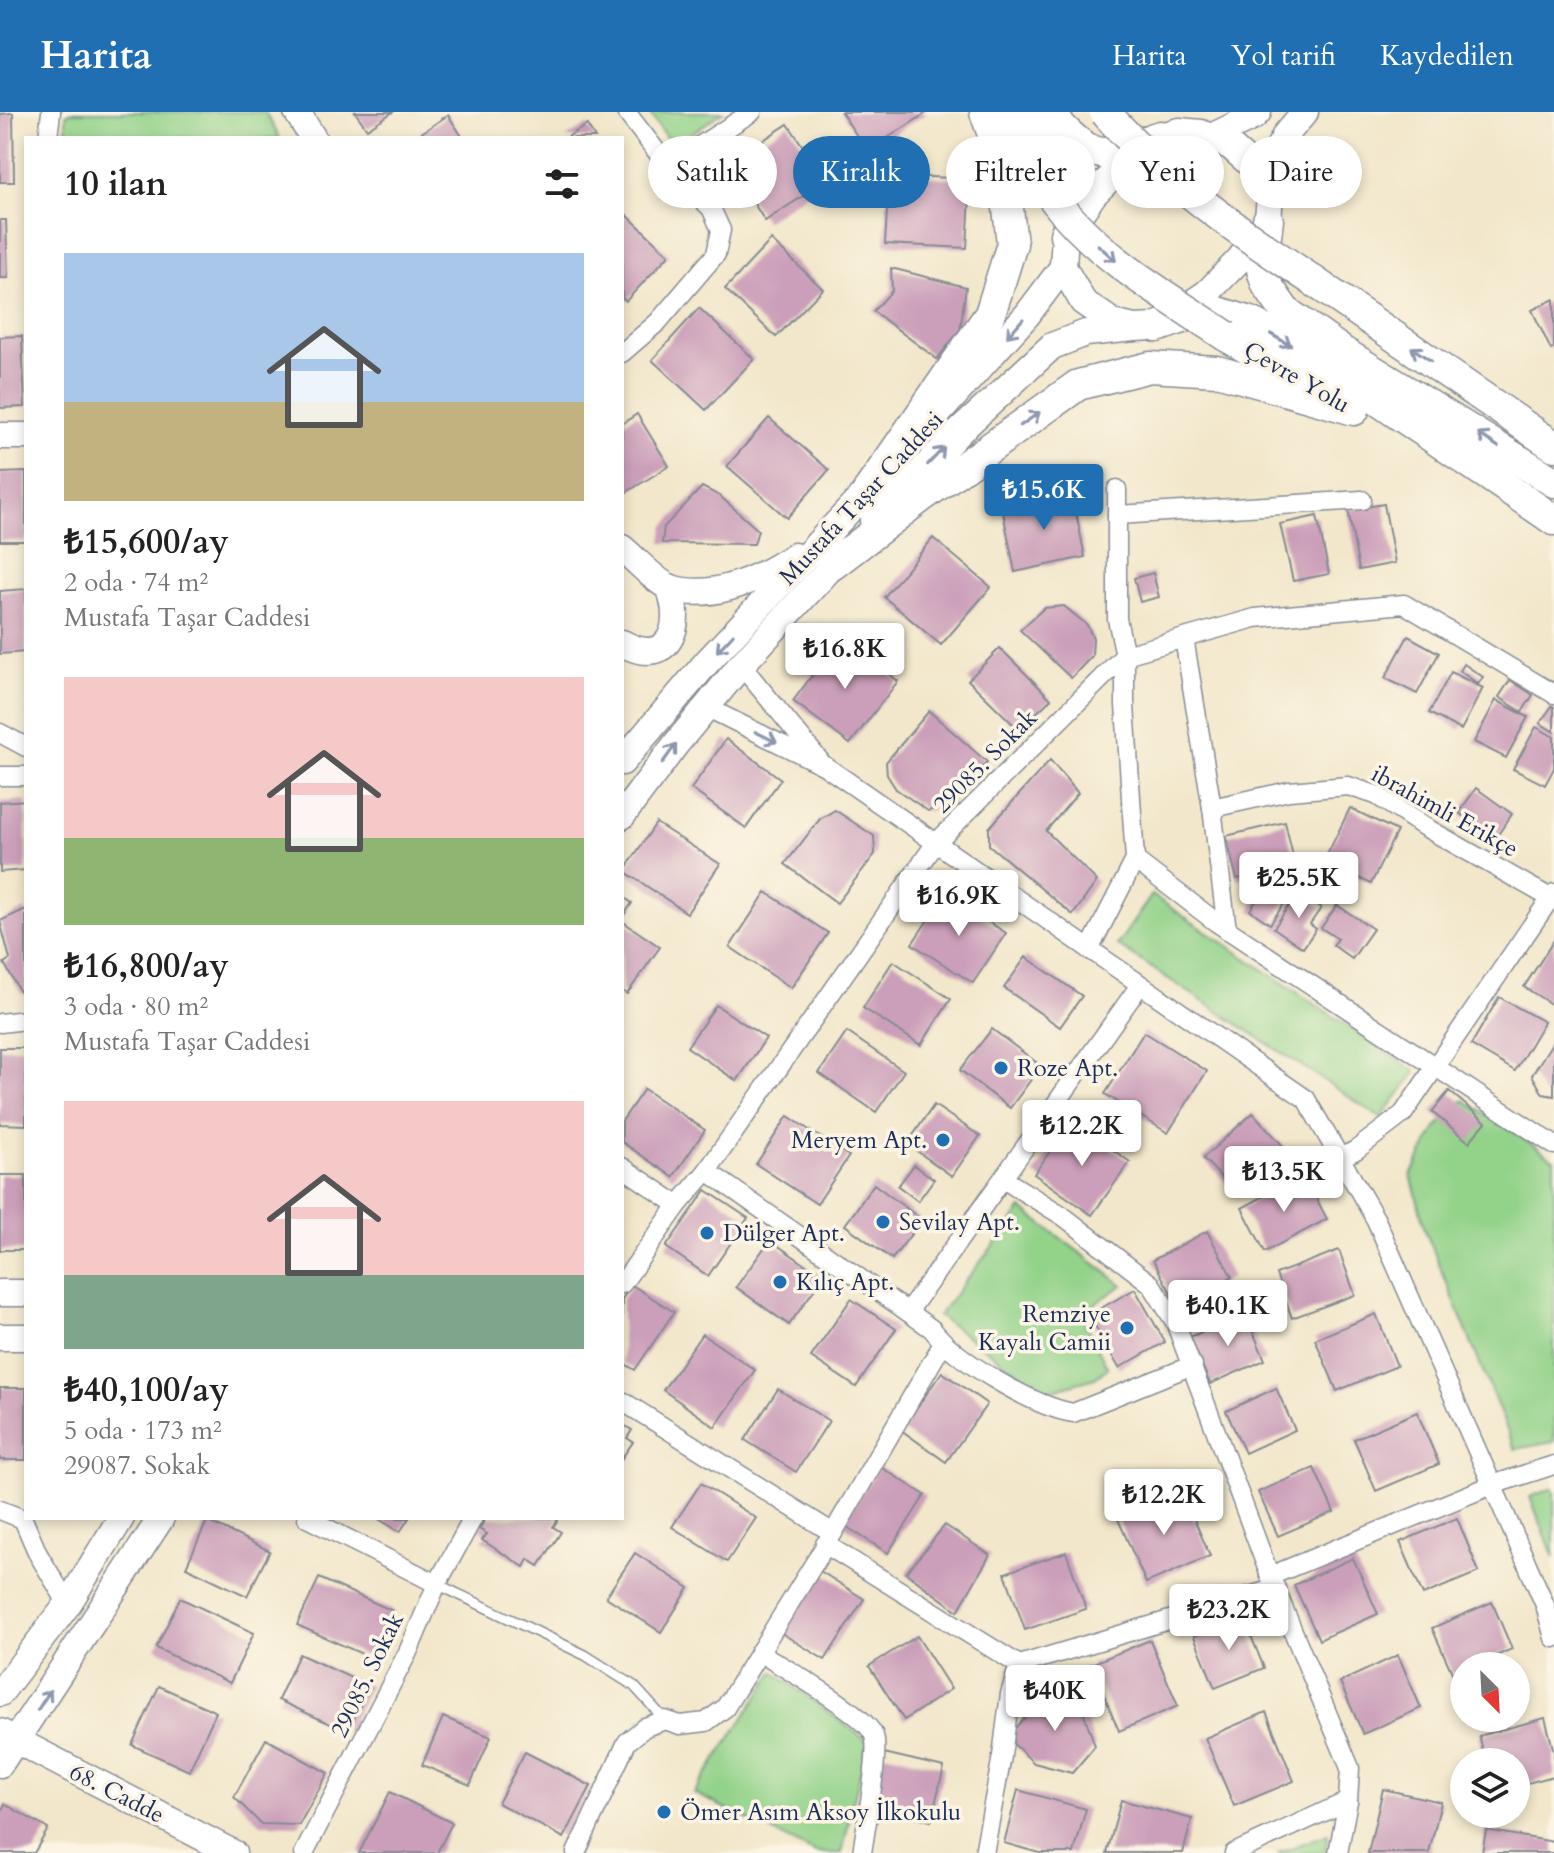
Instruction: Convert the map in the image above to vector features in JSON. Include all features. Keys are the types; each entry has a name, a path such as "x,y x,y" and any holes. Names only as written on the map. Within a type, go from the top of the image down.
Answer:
{"main road":[{"path":"297,112 312,136"},
{"path":"869,489 990,314 1012,244 1003,163 985,112"},
{"name":"Çevre Yolu","path":"994,112 1066,215 1124,267 1226,336 1354,410 1554,540"},
{"path":"1021,112 1057,164 1072,198 1074,208 1065,235 1063,267 1083,302 1114,323 1146,327 1208,309 1251,322 1335,371 1554,520"},
{"path":"1048,112 1085,146 1104,153 1111,151"},
{"path":"1105,112 1135,146 1222,220 1554,446"},
{"path":"1213,136 1258,112"},
{"path":"1285,136 1305,112"},
{"path":"1160,136 1179,131 1208,136"},
{"path":"1065,235 1094,194 1111,177"},
{"path":"1269,208 1262,270 1267,285 1285,311 1343,352 1554,482"},
{"path":"1146,327 1207,293 1240,259 1268,220"},
{"name":"Mustafa Taşar Caddesi","path":"624,760 707,662 1027,315 1063,267"},
{"name":"Mustafa Taşar Caddesi","path":"624,813 741,665 960,431 1052,346 1086,333 1146,327"},
{"path":"832,565 1078,385 1150,367 1217,371 1354,410"},
{"path":"0,436 24,436"},
{"path":"669,587 716,592 769,573 827,534"},
{"path":"624,550 669,587 677,618 674,633 666,645 643,651 624,644"},
{"path":"0,1293 24,1293"},
{"path":"0,1337 24,1337"},
{"path":"0,1693 68,1604 120,1520"},
{"path":"0,1764 9,1737 160,1520"},
{"name":"68. Cadde","path":"9,1737 233,1853"}],"street":[{"path":"48,136 51,112"},
{"path":"626,112 648,140"},
{"path":"715,136 752,112"},
{"path":"624,351 658,322 716,254 721,230 711,208"},
{"path":"1089,950 1135,860 1125,705 1125,655 1117,619 1117,489"},
{"path":"1117,515 1362,500"},
{"name":"29085. Sokak","path":"624,1281 678,1205 707,1171 935,844 1125,655 1255,618 1404,604 1554,694"},
{"path":"1184,638 1212,808 1227,930"},
{"path":"741,665 825,766"},
{"path":"708,708 825,766 1306,1099 1376,1220 1545,1605 1554,1638"},
{"path":"0,733 24,746"},
{"path":"0,776 24,776"},
{"name":"ibrahimli Erikçe","path":"1212,808 1289,791 1348,786 1376,795 1423,826 1553,897"},
{"path":"1135,860 1227,930 1554,1145"},
{"path":"1340,1158 1356,1150 1403,1114 1553,897"},
{"path":"908,1312 1140,985"},
{"path":"0,1023 24,1020"},
{"path":"624,1168 678,1205"},
{"path":"707,1171 932,1329 943,1343 1015,1391 1052,1410 1073,1413 1193,1365"},
{"path":"1003,1179 1063,1216 1151,1284 1175,1322 1273,1582 1350,1768 1348,1801 1338,1853"},
{"path":"576,1853 627,1742 645,1727 665,1720 680,1725 706,1722 725,1708 943,1343"},
{"path":"624,1402 1019,1665"},
{"path":"1019,1665 1273,1582 1492,1485 1554,1466"},
{"path":"0,1510 23,1519 38,1554 68,1604"},
{"path":"311,1520 437,1584"},
{"name":"29085. Sokak","path":"304,1853 472,1520"},
{"path":"759,1652 860,1718 874,1736 873,1773 862,1853"},
{"path":"984,1853 1010,1694 1019,1665"},
{"path":"1234,1853 1348,1801"}],"lane":[{"path":"437,1584 585,1655 634,1686 665,1720"}],"green space":[{"path":"265,112 279,136 66,136 66,114"},
{"path":"649,112 723,112 687,136 665,136"},
{"path":"1152,895 1416,1072 1381,1118 1117,945"},
{"path":"1464,1100 1554,1159 1554,1442 1515,1449 1425,1230 1411,1175 1436,1128"},
{"path":"1022,1209 1123,1285 1080,1314 1108,1368 1095,1378 1046,1392 938,1316"},
{"path":"1553,1488 1554,1492 1554,1557 1530,1497"},
{"path":"774,1672 867,1741 842,1853 816,1853 694,1793"},
{"path":"1328,1834 1325,1853 1277,1853"}],"building":[{"path":"355,112 393,112 367,129"},
{"path":"841,112 928,112 890,136 857,136"},
{"path":"13,113 14,182 0,182 0,114"},
{"path":"448,115 462,136 417,136"},
{"path":"788,124 796,136 793,136 793,203 765,221 757,208 777,208 777,136 770,136"},
{"path":"587,125 594,136 569,136"},
{"path":"930,177 946,178 946,208 969,208 967,248 885,244 887,208 930,208"},
{"path":"627,215 669,255 626,301 624,300 624,218"},
{"path":"0,220 6,220 8,278 0,278"},
{"path":"771,240 823,289 776,337 725,289"},
{"path":"891,268 966,287 960,330 937,359 873,311 892,291"},
{"path":"1554,299 1554,348 1551,350 1532,310"},
{"path":"699,308 754,359 706,410 652,360"},
{"path":"22,336 24,407 0,408 0,337"},
{"path":"637,414 669,466 624,494 624,423"},
{"path":"769,418 829,470 787,518 727,466"},
{"path":"24,472 24,541 0,541 0,473"},
{"path":"702,487 720,496 758,530 754,544 662,543 664,527"},
{"path":"1072,492 1085,557 1015,572 1002,507"},
{"path":"1384,504 1395,563 1359,570 1348,510"},
{"path":"1317,516 1329,574 1293,581 1280,524"},
{"path":"933,538 991,587 941,645 884,597"},
{"path":"1153,573 1159,597 1140,602 1134,578"},
{"path":"24,589 24,652 0,654 0,591"},
{"path":"1064,606 1087,625 1093,638 1092,656 1071,678 1020,630 1044,608"},
{"path":"1408,636 1439,653 1417,694 1385,678"},
{"path":"840,638 898,681 850,744 793,701"},
{"path":"1000,648 1051,699 1019,730 968,680"},
{"path":"1464,664 1483,677 1478,684 1460,671"},
{"path":"1451,672 1483,688 1461,730 1429,713"},
{"path":"1510,680 1533,695 1522,712 1499,697"},
{"path":"1496,700 1528,717 1506,758 1474,742"},
{"path":"1554,707 1554,732 1540,723"},
{"path":"929,711 987,762 948,806 928,811 896,789 887,775 886,762"},
{"path":"1536,727 1554,737 1554,768 1545,785 1513,769"},
{"path":"726,739 781,779 746,828 691,789"},
{"path":"1050,760 1078,793 1046,831 1097,881 1073,915 989,845 989,828"},
{"path":"1476,788 1512,814 1495,839 1459,813"},
{"path":"24,800 24,870 0,872 0,802"},
{"path":"1350,808 1397,831 1371,884 1324,861"},
{"path":"835,810 874,836 875,854 837,903 785,864 820,819"},
{"path":"1285,822 1295,865 1237,879 1226,836"},
{"path":"656,823 720,864 687,913 624,871"},
{"path":"1272,878 1292,892 1270,924 1250,910"},
{"path":"766,892 828,933 791,988 730,947"},
{"path":"1298,892 1321,908 1310,924 1316,929 1303,948 1274,928"},
{"path":"945,894 1006,933 973,983 912,944"},
{"path":"624,897 632,903 624,915"},
{"path":"1337,905 1373,929 1352,959 1333,945 1338,939 1321,928"},
{"path":"24,910 24,993 21,994 4,963 10,959 0,921"},
{"path":"624,922 660,947 627,994 624,992"},
{"path":"1554,940 1554,1006 1524,987"},
{"path":"1026,957 1082,996 1060,1027 1004,988"},
{"path":"893,961 951,999 921,1045 863,1008"},
{"path":"1499,997 1544,1022 1515,1071 1471,1045"},
{"path":"716,1005 766,1038 737,1081 687,1047"},
{"name":"Roze Apt.","path":"992,1029 1041,1066 1010,1108 960,1070"},
{"path":"847,1032 904,1071 876,1112 819,1073"},
{"path":"1144,1032 1207,1071 1168,1133 1105,1094"},
{"path":"1554,1040 1554,1096 1543,1094 1532,1075"},
{"path":"0,1048 24,1048 24,1125 0,1124"},
{"path":"644,1089 705,1130 673,1177 624,1143 624,1118"},
{"path":"1449,1091 1486,1122 1469,1142 1432,1112"},
{"name":"Meryem Apt.","path":"934,1105 980,1136 952,1176 907,1144"},
{"path":"1253,1113 1285,1148 1236,1193 1203,1158"},
{"path":"788,1116 849,1156 817,1204 756,1164"},
{"path":"1072,1121 1130,1162 1092,1215 1034,1174"},
{"path":"914,1165 934,1179 918,1201 898,1186"},
{"path":"0,1175 24,1175 24,1250 0,1250"},
{"path":"1304,1175 1327,1219 1265,1252 1242,1208"},
{"name":"Sevilay Apt.","path":"874,1184 922,1220 892,1259 845,1225"},
{"name":"Dülger Apt.","path":"706,1190 748,1218 708,1276 666,1247"},
{"path":"1207,1231 1232,1277 1178,1306 1153,1260"},
{"name":"Kılıç Apt.","path":"770,1240 823,1277 789,1325 736,1287"},
{"path":"1339,1250 1355,1295 1292,1318 1276,1274"},
{"path":"632,1285 674,1312 635,1370 624,1363 624,1296"},
{"name":"Remziye Kayalı Camii","path":"1135,1289 1165,1342 1119,1368 1089,1315"},
{"path":"851,1299 896,1329 856,1387 811,1357"},
{"path":"1245,1313 1265,1360 1210,1384 1190,1337"},
{"path":"1376,1314 1397,1366 1337,1391 1315,1339"},
{"path":"702,1334 755,1370 715,1427 663,1390"},
{"path":"942,1372 987,1404 946,1462 901,1430"},
{"path":"0,1388 24,1388 24,1460 0,1460"},
{"path":"1276,1388 1295,1430 1245,1453 1226,1411"},
{"path":"778,1389 829,1421 796,1472 745,1440"},
{"path":"1417,1412 1439,1464 1376,1491 1354,1439"},
{"path":"624,1425 632,1430 627,1438 633,1442 624,1455"},
{"path":"879,1466 925,1495 888,1553 842,1524"},
{"path":"1314,1468 1334,1512 1278,1536 1258,1492"},
{"path":"701,1483 756,1518 727,1562 672,1527"},
{"path":"1182,1491 1210,1556 1146,1583 1118,1519"},
{"path":"1457,1518 1479,1572 1423,1595 1400,1542"},
{"path":"380,1520 408,1520 400,1532"},
{"path":"485,1520 558,1520 553,1527 561,1532 539,1566 528,1559 524,1567 482,1540 487,1534 479,1529"},
{"path":"207,1521 270,1551 247,1596 186,1567"},
{"path":"945,1525 990,1555 958,1611 906,1573"},
{"path":"1066,1552 1086,1609 1025,1630 1005,1573"},
{"path":"635,1553 689,1588 661,1632 606,1597"},
{"path":"1353,1558 1378,1614 1319,1640 1294,1585"},
{"path":"817,1569 864,1599 825,1660 778,1631"},
{"path":"319,1578 393,1611 371,1658 297,1625"},
{"path":"180,1598 254,1633 230,1683 156,1648"},
{"path":"1492,1602 1512,1649 1505,1652 1450,1652 1450,1668 1432,1628"},
{"path":"1243,1616 1264,1668 1215,1688 1194,1636"},
{"path":"917,1636 951,1689 904,1720 869,1666"},
{"path":"1150,1640 1178,1706 1119,1731 1091,1664"},
{"path":"299,1654 369,1686 348,1732 278,1700"},
{"path":"1398,1655 1421,1708 1363,1734 1340,1682"},
{"path":"1054,1683 1082,1708 1095,1746 1072,1773 1034,1763 1007,1738"},
{"path":"159,1686 216,1712 189,1771 132,1745"},
{"path":"1266,1712 1294,1781 1234,1806 1205,1738"},
{"path":"443,1717 491,1737 470,1785 422,1765"},
{"path":"1545,1718 1554,1752 1554,1776 1530,1782 1530,1748 1482,1748 1479,1736 1494,1732 1530,1732 1530,1722"},
{"path":"266,1739 328,1773 299,1825 261,1824 234,1797"},
{"path":"525,1752 591,1786 564,1838 498,1803"},
{"path":"884,1753 944,1767 931,1821 871,1806"},
{"path":"1383,1789 1441,1802 1429,1853 1368,1853"},
{"path":"1018,1790 1086,1809 1074,1853 1039,1853 1004,1843"},
{"path":"390,1792 452,1823 437,1853 359,1853"},
{"path":"1121,1800 1192,1819 1183,1853 1107,1853"},
{"path":"5,1804 48,1829 34,1853 0,1853 0,1814"},
{"path":"1486,1830 1554,1842 1554,1853 1482,1853"}],"place":[{"name":"Roze Apt.","path":"1001,1068"},
{"name":"Meryem Apt.","path":"943,1140"},
{"name":"Sevilay Apt.","path":"883,1222"},
{"name":"Dülger Apt.","path":"707,1233"},
{"name":"Kılıç Apt.","path":"780,1282"},
{"name":"Remziye Kayalı Camii","path":"1127,1328"},
{"name":"Ömer Asım Aksoy İlkokulu","path":"664,1812"}]}
